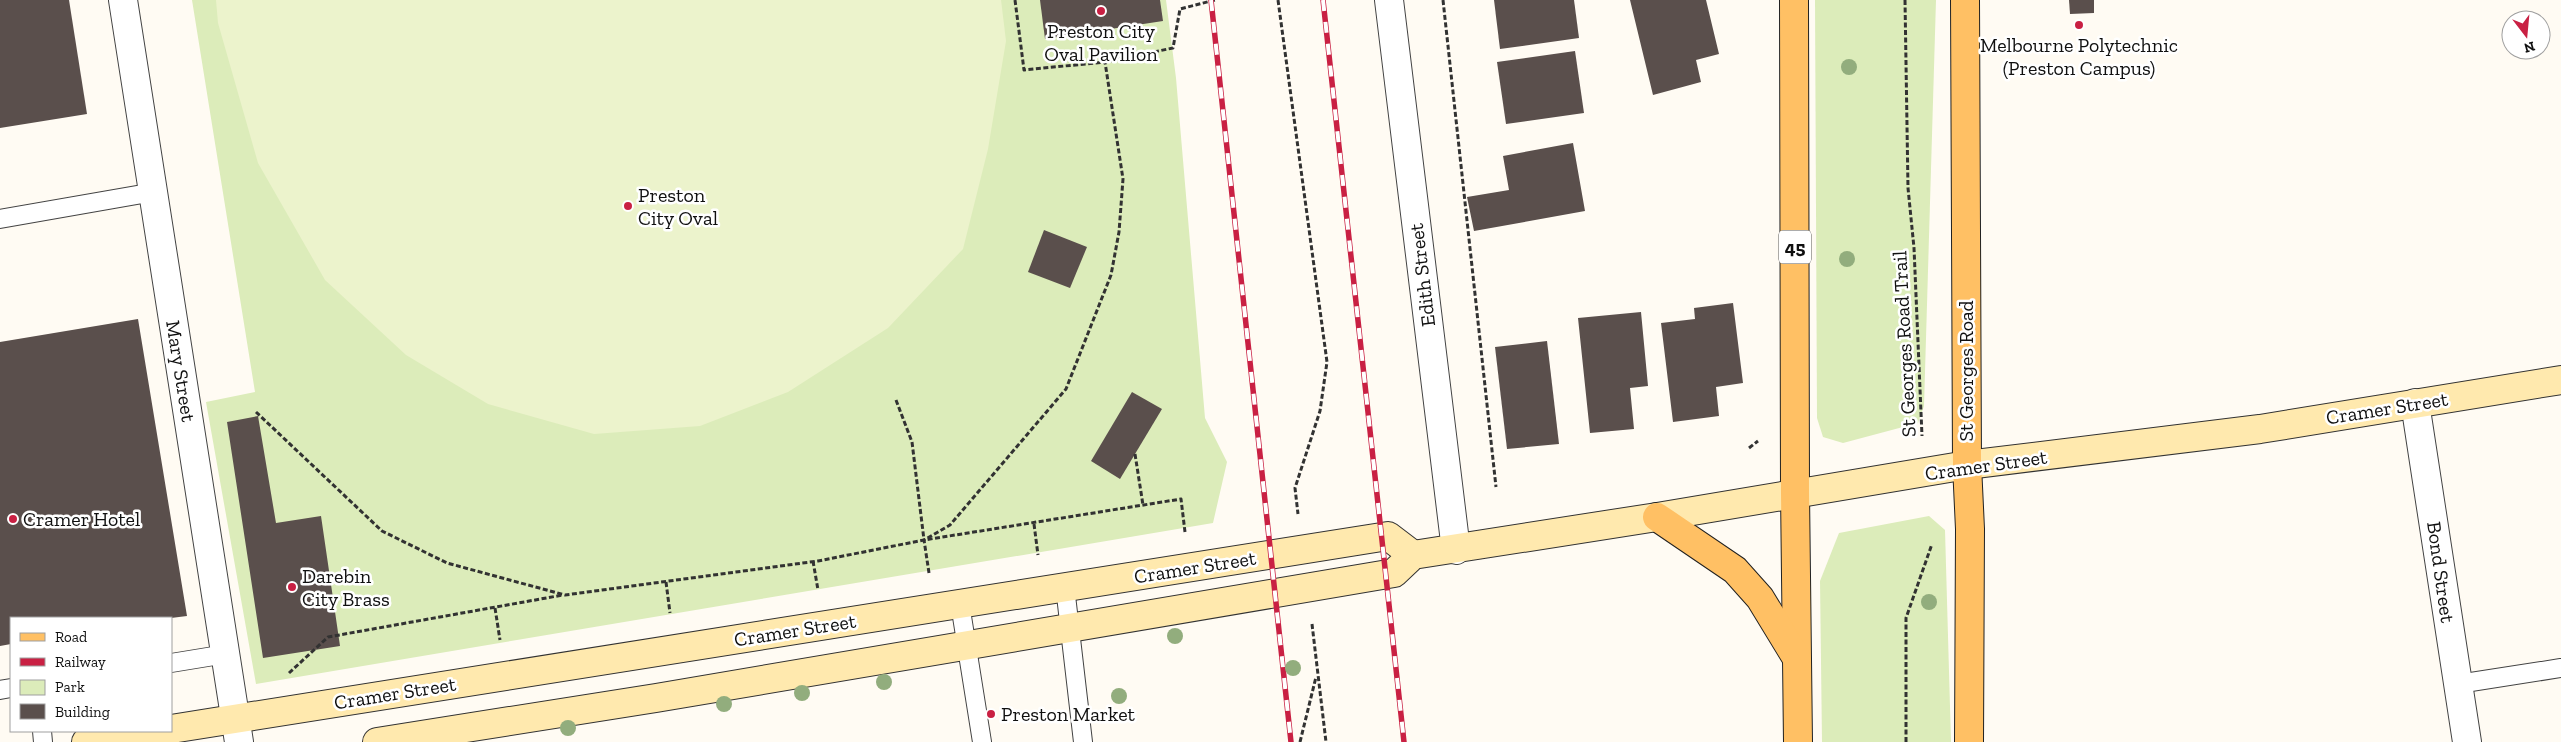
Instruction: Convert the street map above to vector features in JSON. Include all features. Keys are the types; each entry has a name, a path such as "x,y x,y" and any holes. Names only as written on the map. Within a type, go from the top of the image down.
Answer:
{"main road":[{"name":"45","path":"1794,0 1795,493 1798,742"},
{"name":"St Georges Road","path":"1965,0 1967,465 1970,529 1969,742"},
{"path":"1657,517 1735,570 1760,598 1797,658"}],"street":[{"name":"Mary Street","path":"124,0 237,730"},
{"name":"Edith Street","path":"1389,0 1456,550"},
{"name":"Cramer Street","path":"377,742 1394,573 1413,555 1456,550 1967,465 2260,429 2561,380"},
{"name":"Bond Street","path":"2416,403 2467,742"},
{"name":"Cramer Street","path":"172,729 237,730 960,604 1388,536 1413,555"},
{"path":"86,742 152,732"}],"lane":[{"path":"0,219 154,192"},
{"path":"1065,588 1083,742"},
{"path":"960,604 982,742"},
{"path":"172,663 226,654"},
{"path":"2458,684 2561,668"}],"path":[{"path":"1015,0 1024,70 1105,62 1173,48 1180,9 1215,0"},
{"path":"1278,0 1327,362 1320,412 1295,488 1302,551"},
{"path":"1444,0 1496,487"},
{"name":"St Georges Road Trail","path":"1905,0 1908,188 1914,248 1920,421 1927,473"},
{"path":"924,540 950,525 1066,389 1111,275 1119,232 1123,179 1105,62"},
{"path":"896,400 912,442 930,581"},
{"path":"256,412 382,531 447,563 565,595"},
{"path":"1135,454 1143,505"},
{"path":"283,680 328,637 565,595 818,560 924,540 1034,524 1181,499 1186,538"},
{"path":"1034,524 1039,562"},
{"path":"1906,742 1906,618 1934,538"},
{"path":"666,582 671,621"},
{"path":"1308,587 1316,676 1326,742"},
{"path":"495,608 501,648"},
{"path":"1300,742 1316,676"}],"green space":[{"name":"Preston City Oval","path":"192,0 1166,0 1176,78 1205,418 1227,462 1213,523 256,684 206,402 255,392"},
{"name":"Preston City Oval","path":"216,0 1001,0 1006,41 988,149 963,249 888,328 788,392 700,426 594,434 488,404 406,355 325,280 258,163 218,23"},
{"path":"1815,0 1936,0 1924,406 1918,423 1843,443 1823,437 1817,418"},
{"path":"1929,516 1945,530 1951,742 1822,742 1820,581 1839,533"}],"building":[{"path":"0,0 69,0 87,114 0,128"},
{"name":"Preston City Oval Pavilion","path":"1040,0 1160,0 1163,21 1045,39"},
{"path":"1494,0 1574,0 1579,38 1500,49"},
{"path":"1630,0 1706,0 1719,54 1696,60 1701,82 1653,95"},
{"path":"2069,0 2094,0 2094,13 2070,14"},
{"path":"1575,51 1584,113 1506,124 1497,62"},
{"path":"1573,143 1585,211 1474,231 1467,197 1509,190 1503,156"},
{"path":"1044,230 1087,247 1070,288 1028,272"},
{"path":"1733,303 1743,383 1716,387 1719,416 1673,422 1661,323 1695,319 1694,308"},
{"path":"1641,312 1648,386 1630,388 1634,429 1590,433 1578,318"},
{"path":"138,319 187,616 172,618 10,617 10,644 0,646 0,342"},
{"path":"1547,341 1559,444 1507,449 1495,347"},
{"path":"1132,392 1162,409 1120,479 1091,461"},
{"name":"Darebin City Brass","path":"258,416 276,523 321,516 340,646 263,658 227,422"}],"railway":[{"path":"1211,0 1291,742"},
{"path":"1323,0 1404,742"}],"place":[{"name":"Preston City Oval Pavilion","path":"1101,11"},
{"name":"Melbourne Polytechnic (Preston Campus)","path":"2079,25"},
{"name":"Preston City Oval","path":"628,206"},
{"name":"Cramer Hotel","path":"13,519"},
{"name":"Darebin City Brass","path":"292,587"},
{"name":"Preston Market","path":"991,714"}]}
